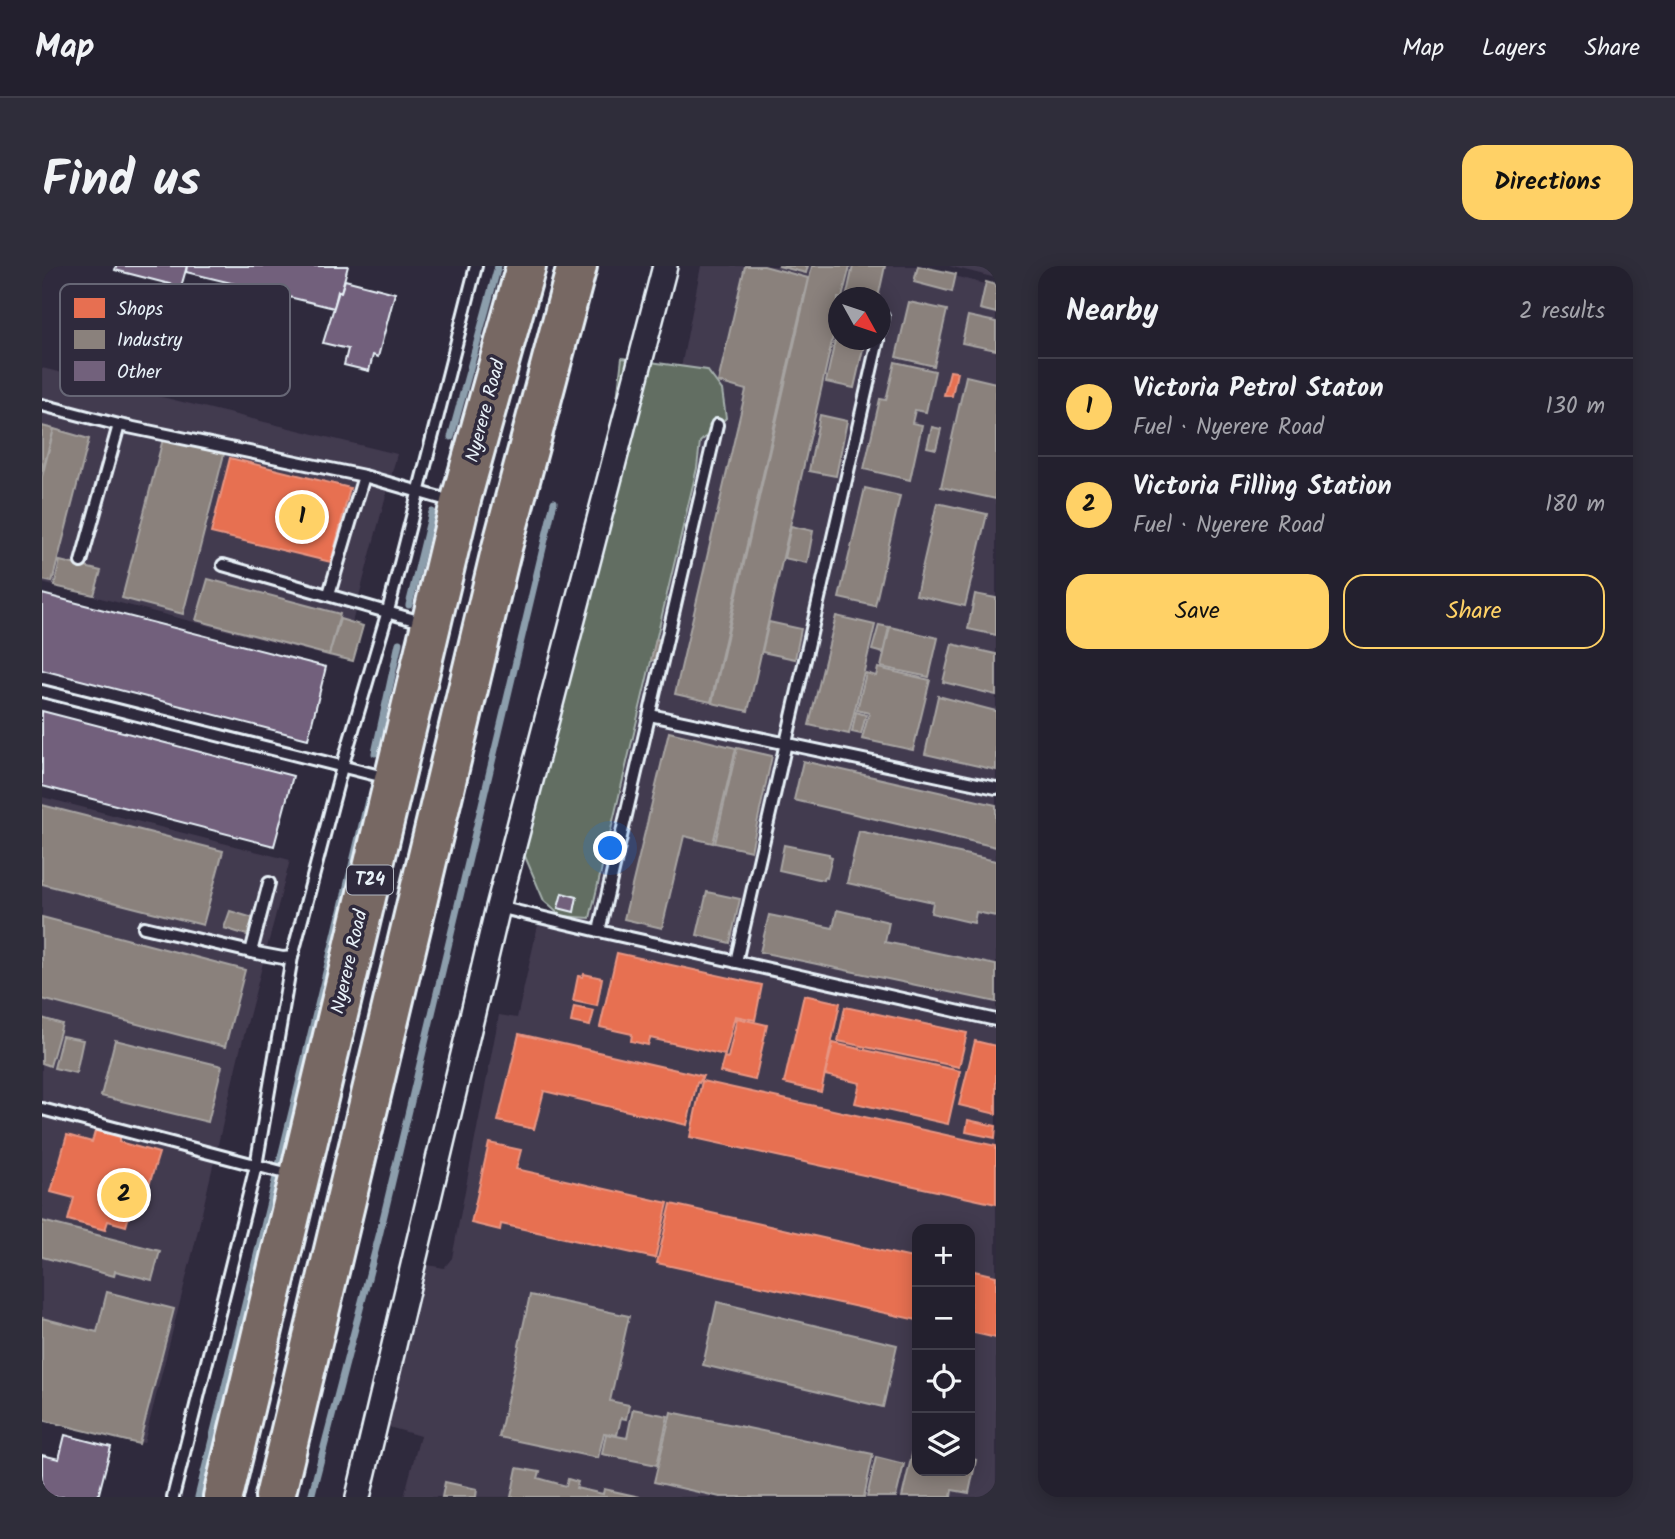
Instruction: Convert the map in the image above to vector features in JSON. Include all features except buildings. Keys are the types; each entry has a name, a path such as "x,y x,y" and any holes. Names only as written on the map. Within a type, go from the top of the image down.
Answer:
{"highway":[{"name":"Nyerere Road","path":"223,1497 460,503 526,266"},
{"name":"T24","path":"275,1497 499,555 576,266"}],"street":[{"path":"358,1497 498,907 665,266"}],"lane":[{"path":"173,1497 256,1166 292,957 342,767 388,611 476,266"},
{"path":"736,962 876,350"},
{"path":"42,405 119,425 364,476 460,503"},
{"path":"80,562 119,425"},
{"path":"599,932 717,425"},
{"path":"329,594 364,476"},
{"path":"223,565 431,625"},
{"path":"42,691 394,779"},
{"path":"650,715 996,788"},
{"path":"251,952 269,883"},
{"path":"498,907 996,1020"},
{"path":"144,927 251,952 292,957"},
{"path":"42,1109 299,1177"}],"shaded area":[{"path":"701,266 916,266 996,287 996,1497 404,1497 420,1436 382,1425 417,1263 444,1268 452,1258 499,1015 517,1018 538,925 570,931"},
{"path":"949,266 996,266 996,278"},
{"path":"42,368 60,372 60,396 158,396 397,454 342,660 42,583"},
{"path":"42,797 290,860 238,1058 144,1443 42,1418"}],"green space":[{"path":"622,358 707,370 722,390 726,418 700,442 697,468 590,918 561,916 544,901 524,854 547,754 616,408"}],"waterway":[{"path":"451,437 498,266"},
{"path":"311,1497 379,1236 554,502"},
{"path":"409,605 432,512"},
{"path":"375,753 399,643"},
{"path":"198,1497 368,800"}],"place":[{"name":"Victoria Petrol Staton","path":"302,517"},
{"name":"Victoria Filling Station","path":"124,1195"}]}
